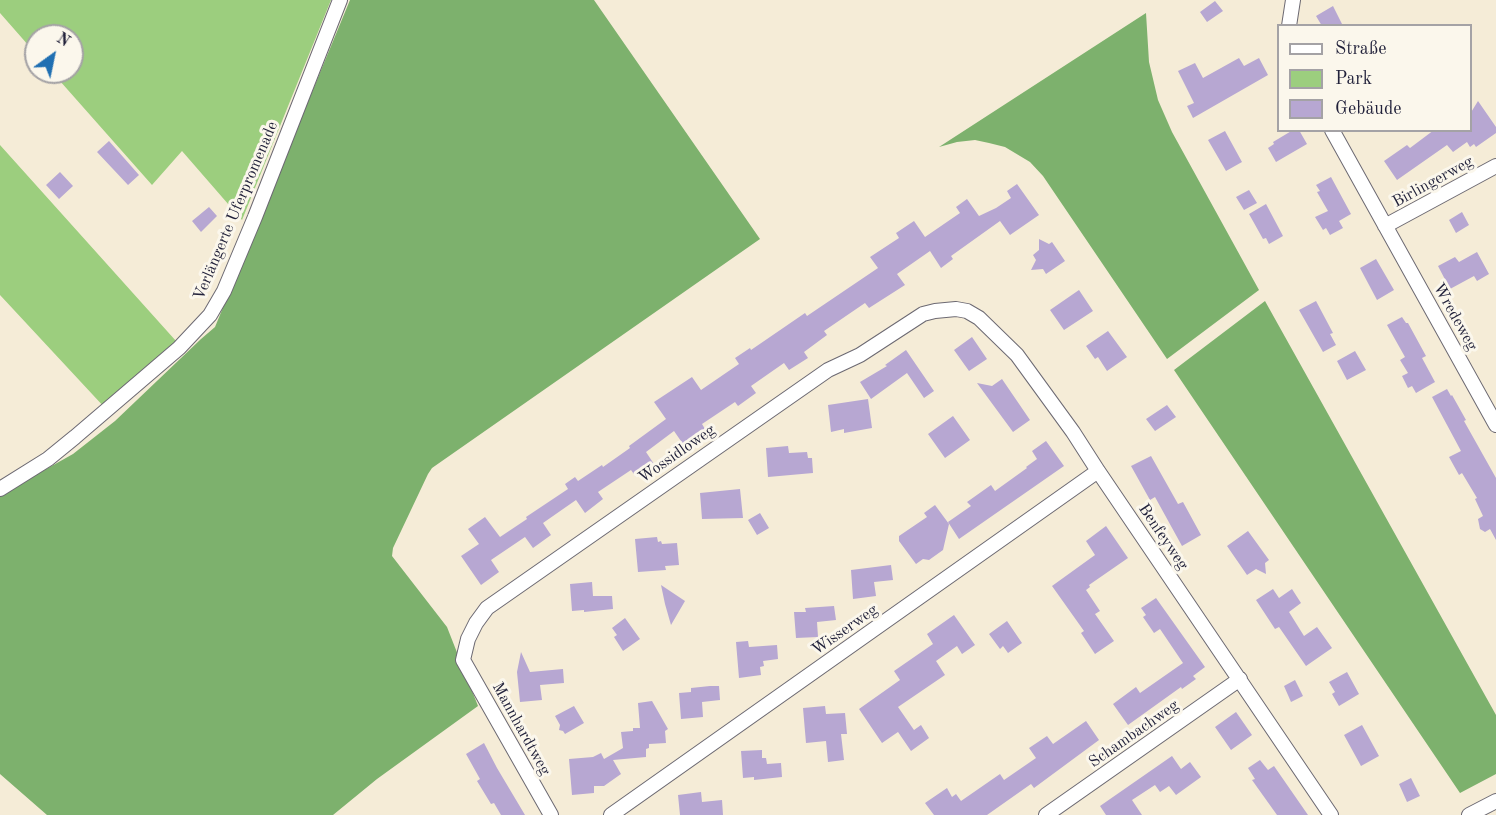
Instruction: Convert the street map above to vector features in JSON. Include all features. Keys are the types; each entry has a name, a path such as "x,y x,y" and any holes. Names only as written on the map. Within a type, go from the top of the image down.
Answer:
{"street":[{"name":"Verlängerte Uferpromenade","path":"0,489 48,459 75,437 179,348 210,315 224,291 255,217 340,0"},
{"path":"1289,24 1293,0"},
{"name":"Wredeweg","path":"1333,132 1496,425"},
{"name":"Birlingerweg","path":"1385,226 1496,166"},
{"name":"Benfeyweg","path":"942,310 967,311 979,318 1017,355 1073,432 1331,815"},
{"name":"Wossidloweg","path":"463,660 468,639 476,623 487,608 499,599 828,370 860,356 923,314 942,310"},
{"name":"Wisserweg","path":"611,815 1098,471"},
{"name":"Mannhardtweg","path":"463,660 551,815"},
{"name":"Schambachweg","path":"1046,815 1240,679"},
{"path":"1469,815 1496,801"}],"green space":[{"path":"0,0 331,0 242,220 182,151 152,185 63,84 84,84 84,24 24,24 24,40 0,13"},
{"path":"350,0 594,0 760,239 432,468 428,474 393,548 392,556 447,627 478,706 377,779 333,815 47,815 0,774 0,495 73,454 115,421 215,327"},
{"path":"1146,13 1149,62 1158,100 1172,132 1259,290 1167,359 1043,176 1030,162 1005,147 975,140 939,147"},
{"path":"0,145 176,341 106,409 0,295"},
{"path":"1265,301 1496,715 1496,774 1460,793 1174,370"}],"building":[{"path":"1215,1 1223,11 1207,22 1200,12"},
{"path":"1333,6 1342,24 1321,24 1316,16"},
{"path":"1239,58 1244,66 1259,58 1268,75 1193,118 1187,106 1194,103 1178,71 1195,63 1203,78"},
{"path":"1478,101 1496,127 1496,133 1476,147 1474,144 1470,147 1467,142 1453,152 1447,145 1397,180 1384,161 1407,145 1410,148 1431,132 1472,132 1472,111"},
{"path":"1225,131 1242,162 1226,171 1208,140"},
{"path":"1290,132 1300,132 1307,144 1276,162 1268,148 1274,144 1273,142"},
{"path":"109,141 139,175 128,185 97,152"},
{"path":"60,172 73,186 59,199 46,185"},
{"path":"1331,177 1351,214 1339,221 1343,228 1330,235 1326,228 1323,230 1315,217 1328,211 1317,192 1320,191 1316,185"},
{"path":"1017,184 1039,215 1010,235 1000,221 951,256 953,259 941,268 930,251 897,274 905,285 869,308 865,303 824,331 827,335 804,352 808,358 789,370 784,363 751,386 756,393 738,406 735,402 702,424 705,429 683,444 674,431 646,452 654,464 636,477 631,470 598,492 603,499 585,513 576,500 543,523 551,535 533,548 525,537 491,560 499,572 481,585 461,556 479,544 468,529 485,517 500,537 568,489 565,484 575,477 578,481 602,465 603,467 666,419 654,402 692,377 701,390 739,364 735,358 750,348 751,350 805,313 807,316 878,268 870,257 899,238 896,233 914,221 925,237 960,213 956,207 967,199 979,216 1011,198 1007,191"},
{"path":"1249,190 1257,203 1244,210 1236,197"},
{"path":"1266,204 1283,236 1269,244 1266,238 1263,239 1249,214"},
{"path":"209,207 217,216 201,232 192,221"},
{"path":"1462,212 1469,225 1456,233 1449,220"},
{"path":"1039,239 1049,244 1052,242 1065,261 1046,274 1043,269 1031,270 1036,260 1033,255 1039,250"},
{"path":"1477,252 1489,274 1477,281 1474,276 1450,289 1438,266 1455,257 1459,262"},
{"path":"1376,259 1394,290 1377,300 1360,268"},
{"path":"1079,290 1093,311 1064,330 1050,310"},
{"path":"1316,301 1333,333 1330,334 1336,345 1323,352 1299,310"},
{"path":"1402,317 1408,323 1426,356 1422,358 1435,382 1416,393 1412,386 1408,388 1402,376 1408,373 1400,360 1405,357 1387,325"},
{"path":"1108,331 1127,357 1107,371 1098,357 1095,359 1086,346"},
{"path":"972,337 987,359 969,371 954,350"},
{"path":"906,350 934,391 924,398 907,373 871,399 860,382 887,366 885,365"},
{"path":"1355,351 1366,370 1347,380 1337,361"},
{"path":"1002,379 1030,420 1013,432 977,383 992,386"},
{"path":"1447,389 1496,478 1496,540 1490,529 1485,532 1480,529 1478,519 1483,516 1475,499 1477,498 1462,473 1459,475 1449,457 1461,451 1432,397"},
{"path":"868,399 872,428 844,433 844,429 831,432 828,405"},
{"path":"1167,405 1176,417 1155,431 1146,419"},
{"path":"953,416 970,440 945,458 928,434"},
{"path":"1046,441 1064,466 959,539 948,522 971,506 967,502 991,485 995,491 1027,468 1037,459 1032,451"},
{"path":"788,446 789,453 807,452 808,458 812,458 813,473 768,477 766,448"},
{"path":"1151,456 1178,504 1183,502 1201,535 1182,546 1155,497 1150,500 1131,466"},
{"path":"740,489 743,518 702,519 700,493"},
{"path":"935,505 949,524 943,550 929,560 923,559 916,564 899,541 899,536 927,517 924,513"},
{"path":"760,513 769,528 757,535 748,520"},
{"path":"1106,526 1128,558 1089,585 1090,587 1086,590 1100,611 1095,614 1114,641 1095,654 1081,633 1084,631 1052,586 1095,555 1086,541"},
{"path":"1248,531 1269,560 1265,563 1266,574 1256,569 1247,575 1227,546"},
{"path":"657,537 658,542 661,541 662,544 677,543 679,565 665,566 666,570 638,572 635,539"},
{"path":"891,565 893,580 874,582 876,596 853,599 851,570"},
{"path":"592,582 593,596 612,596 613,609 572,611 570,584"},
{"path":"661,585 685,601 671,625 665,604"},
{"path":"1273,589 1279,598 1292,589 1301,603 1289,612 1304,636 1317,627 1332,648 1306,666 1279,627 1275,629 1256,600"},
{"path":"1156,598 1205,667 1193,676 1196,679 1128,725 1113,704 1136,687 1140,693 1183,663 1160,629 1154,633 1143,617 1146,615 1141,608"},
{"path":"834,606 836,620 817,622 818,637 796,638 794,612 806,612 805,608"},
{"path":"954,615 975,645 962,654 957,646 936,661 945,675 898,707 914,730 921,725 929,738 911,751 898,732 882,743 859,709 900,680 894,671 933,644 927,634"},
{"path":"625,618 640,639 623,651 614,637 617,635 612,628"},
{"path":"1007,621 1022,643 1008,653 1003,646 1000,649 989,634"},
{"path":"748,641 749,647 777,645 778,659 763,661 764,666 760,667 761,675 739,678 736,642"},
{"path":"521,652 530,672 563,669 564,683 540,685 542,700 520,702 517,672"},
{"path":"1347,672 1359,694 1339,706 1332,694 1335,692 1329,682"},
{"path":"1295,680 1303,696 1291,702 1284,686"},
{"path":"719,686 720,700 702,702 703,717 681,719 679,693 691,692 691,688"},
{"path":"652,701 668,729 665,731 666,743 649,744 646,757 613,760 621,774 604,786 594,786 594,793 572,795 569,759 593,757 601,753 604,759 623,748 621,732 640,728 638,703"},
{"path":"574,706 584,723 565,734 559,730 560,725 555,716"},
{"path":"825,706 826,714 845,713 847,734 841,734 844,760 828,762 826,741 806,743 803,708"},
{"path":"1236,712 1252,735 1231,750 1215,727"},
{"path":"1086,721 1099,740 1034,788 1031,784 987,815 934,815 925,803 947,788 952,797 956,794 961,801 1000,774 1004,780 1036,758 1029,748 1047,736 1053,744"},
{"path":"1362,725 1379,756 1361,766 1344,735"},
{"path":"484,743 525,815 501,815 494,803 491,804 477,781 480,779 466,754"},
{"path":"762,750 762,758 766,758 767,764 781,763 782,777 754,780 754,777 743,778 741,751"},
{"path":"1172,756 1181,769 1190,762 1201,777 1176,795 1169,786 1160,792 1155,785 1132,800 1142,815 1106,815 1100,806"},
{"path":"1260,760 1268,770 1274,766 1308,815 1277,815 1252,780 1255,779 1248,768"},
{"path":"1411,778 1420,796 1407,802 1399,784"},
{"path":"701,792 702,802 722,800 723,815 680,815 678,795"}]}
